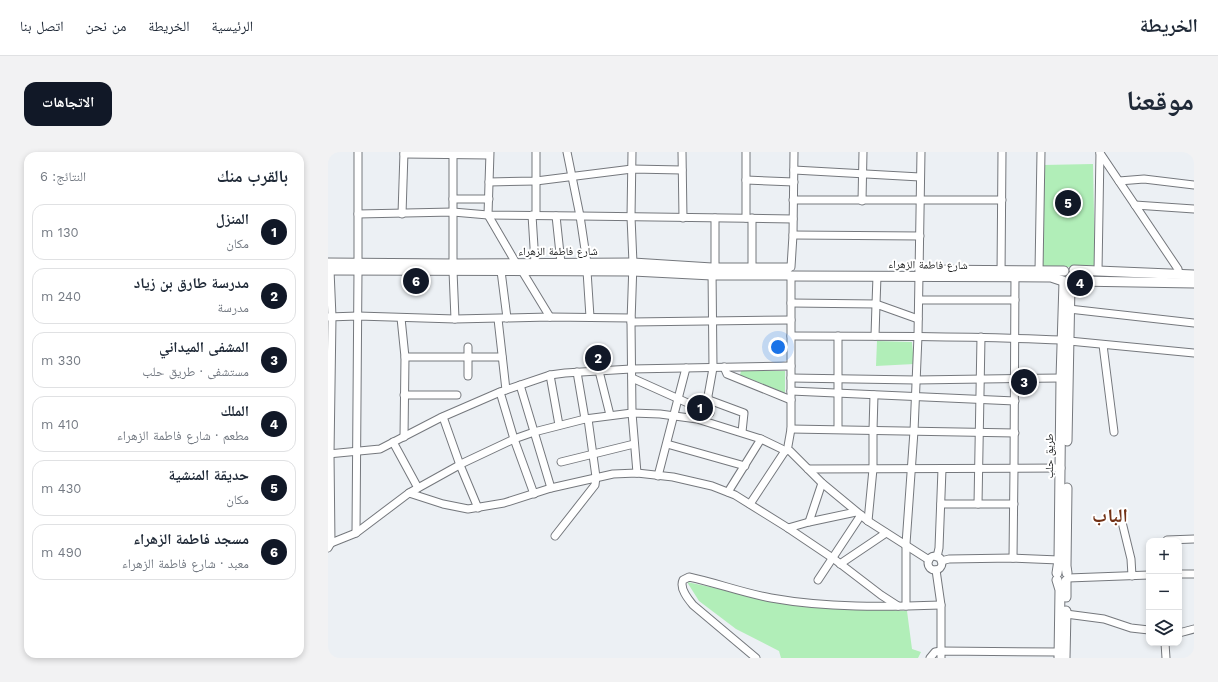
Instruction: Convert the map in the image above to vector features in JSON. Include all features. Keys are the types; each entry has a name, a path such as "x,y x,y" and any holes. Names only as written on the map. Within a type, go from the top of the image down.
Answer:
{"main road":[{"name":"شارع فاطمة الزهراء","path":"453,268 501,271 535,263 561,263 587,267"},
{"name":"شارع فاطمة الزهراء","path":"329,268 633,267 790,272 1015,274 1051,277 1068,282 1194,283"},
{"name":"شارع فاطمة الزهراء","path":"713,270 752,268 790,272 876,276 919,273"},
{"name":"شارع فاطمة الزهراء","path":"1015,274 1039,271 1064,271 1069,269 1194,274"},
{"path":"1061,656 1066,614 1063,577 1066,557 1065,341 1068,282 1077,274 1074,270"},
{"path":"1064,271 1062,275 1068,282 1069,309 1065,341"},
{"name":"طريق حلب","path":"1061,656 1060,590 1063,577 1059,560 1061,378 1065,341"}],"street":[{"path":"356,533 358,452 358,316 354,267 358,214 358,152"},
{"path":"535,263 534,215 536,152"},
{"path":"567,152 580,216 587,267 590,317"},
{"path":"632,152 631,217 633,267 631,369 632,413 637,473"},
{"path":"682,152 683,218"},
{"path":"746,152 746,180 752,268"},
{"path":"750,504 787,450 791,429 790,272 793,235 794,152"},
{"path":"862,201 863,152"},
{"path":"906,606 906,544 912,469 918,336 921,152"},
{"path":"1001,274 1002,152"},
{"path":"1039,271 1041,152"},
{"path":"1100,152 1178,269 1179,274"},
{"path":"1098,271 1100,152"},
{"path":"402,214 404,153 490,154 488,214 550,317"},
{"path":"453,153 453,268 455,319"},
{"path":"489,182 536,182 632,169 682,170"},
{"path":"794,170 920,177"},
{"path":"1118,181 1144,179 1194,185"},
{"path":"746,180 794,182"},
{"path":"453,199 489,199"},
{"path":"793,200 1002,200"},
{"path":"1135,205 1194,209"},
{"path":"358,214 453,212 556,216 793,219"},
{"path":"556,216 561,263"},
{"path":"715,218 713,270 713,368 708,396 709,400 744,413 742,432"},
{"path":"793,235 920,236"},
{"path":"329,268 329,545 356,533 409,493 514,438 559,425 587,419 632,413 697,419 742,432 787,450 858,514 929,560"},
{"path":"501,271 507,318"},
{"path":"1012,558 1015,433 1015,274"},
{"path":"875,336 876,276"},
{"path":"919,300 1015,300"},
{"path":"791,303 876,304 918,320"},
{"path":"1069,309 1194,323"},
{"path":"330,317 358,316 455,319 590,317 631,320 791,320"},
{"path":"401,318 405,357 404,437"},
{"path":"498,318 502,358 503,391 514,438 534,494"},
{"path":"791,336 1015,338 1194,353"},
{"path":"838,336 838,429"},
{"path":"978,504 981,337"},
{"path":"1103,345 1114,432"},
{"path":"468,347 468,376"},
{"path":"405,357 502,358"},
{"path":"329,454 380,449 443,417 503,391 550,376 577,372 631,369 791,366"},
{"path":"724,367 727,374 791,400"},
{"path":"658,476 686,368"},
{"path":"599,371 610,415"},
{"path":"555,536 595,485 596,477 593,453 577,372"},
{"path":"550,376 559,425"},
{"path":"632,378 710,413"},
{"path":"791,378 916,380 1061,378"},
{"path":"520,385 550,488"},
{"path":"791,391 1015,401"},
{"path":"404,395 457,395"},
{"path":"868,521 873,469 874,395"},
{"path":"443,417 460,465 478,508"},
{"path":"791,429 1015,433"},
{"path":"728,492 762,439"},
{"path":"393,442 418,488"},
{"path":"561,462 634,444"},
{"path":"667,444 745,466"},
{"path":"808,469 942,470 1061,468"},
{"path":"936,570 941,566 939,559 939,548 942,470"},
{"path":"409,493 443,504 468,509 504,503 550,488 613,474 637,473 673,477 712,486 728,492 750,504 788,528 833,558 881,595 898,606"},
{"path":"809,522 822,483"},
{"path":"941,504 1014,504"},
{"path":"788,528 809,522 858,514"},
{"path":"818,580 833,558 858,514"},
{"path":"1121,518 1131,559 1132,576"},
{"path":"840,564 886,533"},
{"path":"1182,539 1194,539"},
{"path":"929,560 932,557 939,559 1012,558 1059,560"},
{"path":"929,560 928,564 930,568 936,570"},
{"path":"936,570 941,605 941,654"},
{"path":"1182,574 1194,574"},
{"path":"1063,577 1146,575"},
{"path":"756,658 693,605 687,598 682,586 683,580 689,577 741,592 820,604 898,606 941,605"},
{"path":"1066,614 1104,619 1131,628 1146,630"},
{"path":"1182,632 1194,629"},
{"path":"1165,646 1166,658"},
{"path":"930,658 935,652 941,654 1061,656"}],"green space":[{"path":"1093,164 1095,267 1043,267 1043,165"},
{"path":"877,341 912,342 914,364 876,366"},
{"path":"741,371 785,371 785,393 740,375"},
{"path":"687,582 780,602 907,611 912,649 921,652 918,658 781,658 779,651 736,629 699,601"}],"place":[{"name":"حديقة المنشية","path":"1068,203"},
{"name":"مسجد فاطمة الزهراء","path":"416,281"},
{"name":"الملك","path":"1080,283"},
{"name":"مدرسة طارق بن زياد","path":"598,358"},
{"name":"المشفى الميداني","path":"1024,382"},
{"name":"المنزل","path":"700,408"}],"district":[{"name":"الباب","path":"1110,515"}]}
